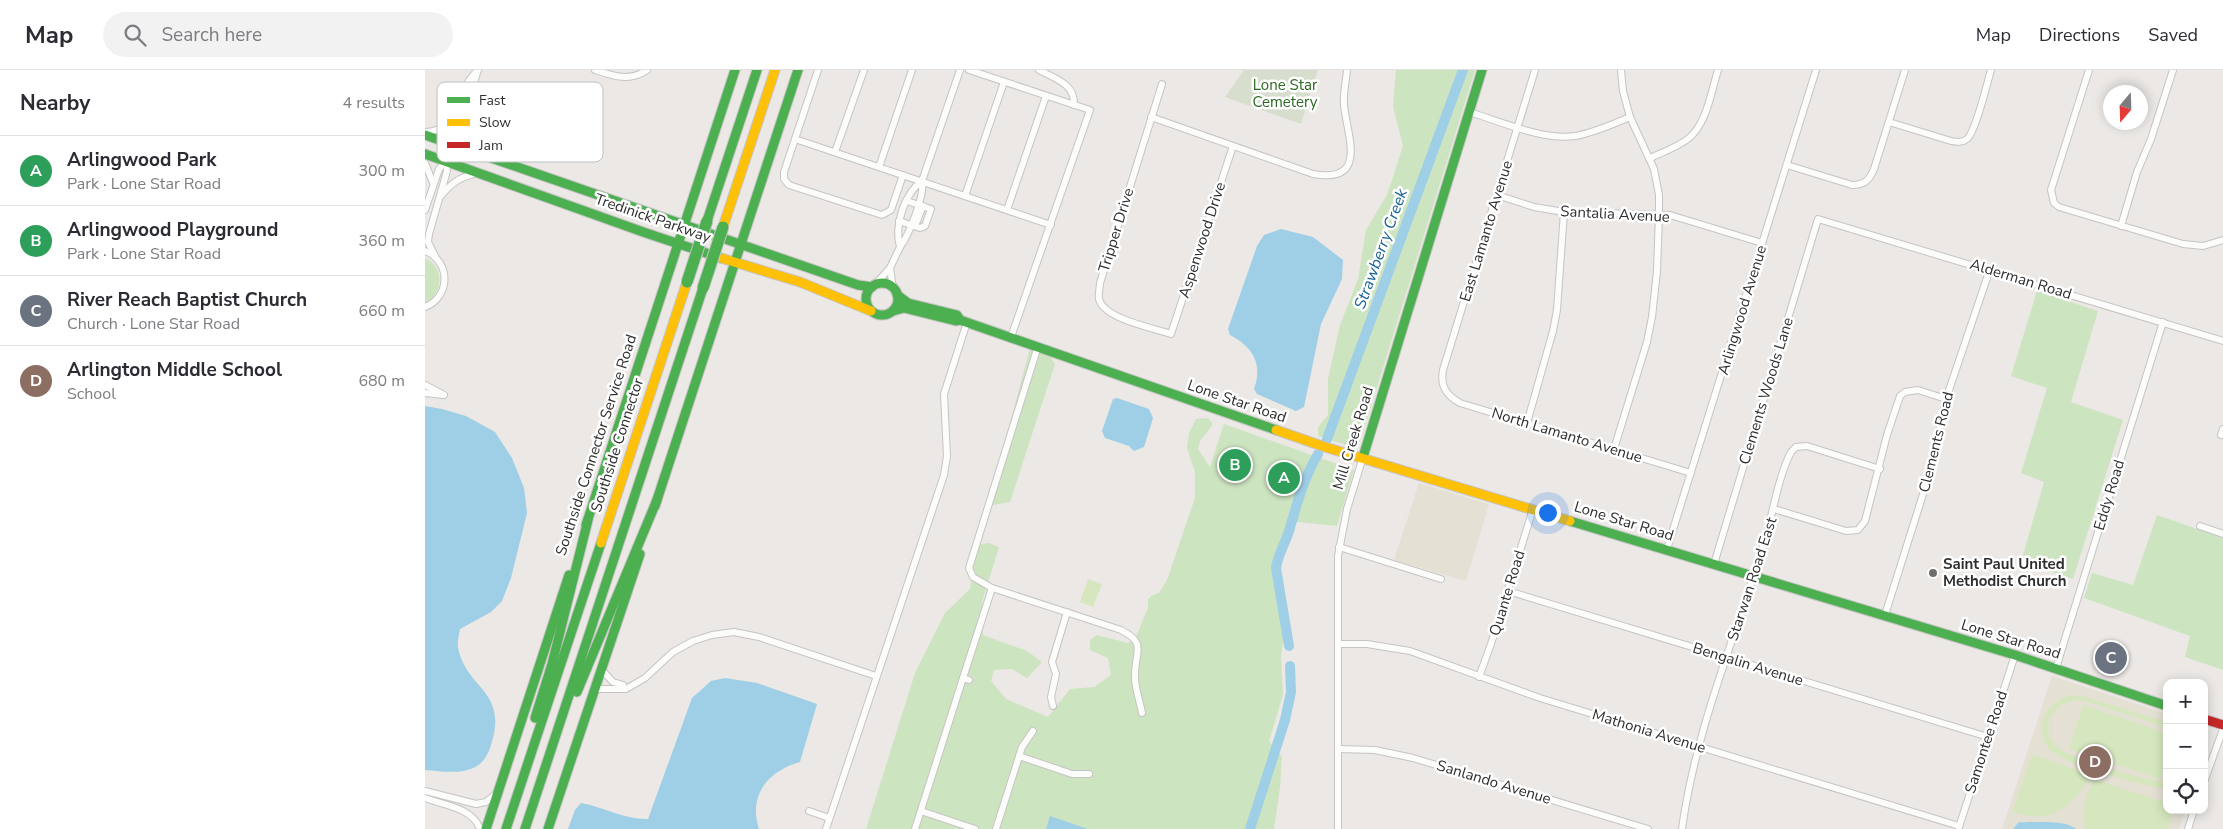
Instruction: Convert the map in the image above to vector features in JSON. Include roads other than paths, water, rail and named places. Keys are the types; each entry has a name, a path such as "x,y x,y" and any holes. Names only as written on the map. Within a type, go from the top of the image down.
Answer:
{"main road":[{"name":"Southside Connector Service Road","path":"486,829 735,70"},
{"name":"Southside Connector","path":"506,829 757,70"},
{"path":"525,829 775,70"},
{"path":"547,829 595,689 798,70"},
{"name":"Mill Creek Road","path":"1363,457 1483,70"},
{"name":"Tredinick Parkway","path":"425,134 437,139"},
{"name":"Tredinick Parkway","path":"425,154 437,159"},
{"name":"Tredinick Parkway","path":"446,162 679,244 853,302 871,311"},
{"name":"Tredinick Parkway","path":"501,162 858,285 873,286"},
{"path":"882,283 895,291 897,304 893,311 881,315 871,311 865,299 873,286 882,283"},
{"name":"Lone Star Road","path":"895,291 908,303 957,315 963,321"},
{"name":"Lone Star Road","path":"893,311 904,308 963,321 1325,447 1885,615 2056,668 2163,705"},
{"path":"557,734 567,718 657,500"},
{"path":"501,829 552,664 588,520"},
{"path":"2208,721 2223,727"}],"street":[{"path":"474,82 478,70"},
{"path":"469,82 478,70"},
{"path":"595,70 621,78 630,77 647,70"},
{"path":"818,70 784,172 784,179 789,184 882,215 891,210 903,175"},
{"path":"835,152 864,70"},
{"path":"879,167 912,70"},
{"path":"873,286 890,268 913,226 921,205 922,181 960,70"},
{"path":"969,70 1089,110 1011,337"},
{"path":"1039,70 1069,87 1074,95 1074,105"},
{"path":"1151,117 1313,174 1335,175 1342,170 1352,157 1353,148 1344,106 1347,70"},
{"name":"East Lamanto Avenue","path":"1446,392 1441,378 1443,370 1535,70"},
{"path":"1614,450 1647,342 1652,317 1657,272 1659,215 1657,181 1650,158 1631,117 1623,91 1621,70"},
{"path":"1650,158 1678,145 1696,131 1703,119 1718,70"},
{"name":"Arlingwood Avenue","path":"1667,549 1816,70"},
{"path":"1787,165 1852,185 1860,185 1871,176 1905,70"},
{"path":"1889,122 1951,142 1966,140 1973,128 1991,70"},
{"path":"2089,70 2051,190 2052,199 2059,207 2192,246 2203,246 2223,240"},
{"path":"2121,226 2137,172 2151,139 2173,70"},
{"path":"965,196 1004,82"},
{"name":"Tripper Drive","path":"1162,84 1100,283 1099,299 1106,310 1118,317 1171,334"},
{"path":"1007,210 1046,96"},
{"path":"1469,112 1555,136 1573,136 1589,133 1631,117"},
{"path":"425,134 437,130"},
{"path":"795,139 1051,225"},
{"name":"Aspenwood Drive","path":"1171,334 1233,146"},
{"path":"425,210 439,169 446,162"},
{"path":"425,307 436,300 444,286 444,270 428,242 447,172 446,162"},
{"path":"425,163 434,184"},
{"path":"438,200 457,180 467,175 479,173"},
{"path":"900,247 898,240 899,221 916,185 922,181"},
{"name":"Santalia Avenue","path":"1497,195 1533,207 1564,212 1659,215 1683,219 1762,243"},
{"path":"899,221 913,226 925,226 931,208 907,201"},
{"path":"1527,423 1553,332 1557,310 1564,212"},
{"name":"Alderman Road","path":"1818,218 2223,341"},
{"name":"Clements Woods Lane","path":"1714,564 1818,218"},
{"path":"425,251 435,256"},
{"path":"890,268 895,291"},
{"name":"Clements Road","path":"1885,615 1930,472 1946,399 1990,269"},
{"path":"826,829 876,676 889,645 944,475 947,456 944,394 963,321"},
{"name":"Eddy Road","path":"2056,668 2163,322"},
{"path":"1038,346 969,562 969,568 973,576 992,588 1121,630 1136,641 1139,655 1135,674 1142,713"},
{"path":"425,385 444,395 425,393"},
{"path":"1774,509 1846,531 1858,530 1865,521 1897,402 1905,392 1918,390 1946,399"},
{"name":"North Lamanto Avenue","path":"1446,392 1460,403 1691,473"},
{"name":"Starwan Road East","path":"1683,829 1691,779 1699,746 1754,576 1788,458 1796,447 1807,446 1879,468"},
{"name":"Mill Creek Road","path":"1338,829 1339,547 1347,509 1363,457"},
{"name":"Quante Road","path":"1479,677 1533,509"},
{"path":"2200,526 2223,534"},
{"path":"1339,547 1441,579"},
{"path":"915,829 966,679 992,588"},
{"name":"Bengalin Avenue","path":"1508,591 1988,736"},
{"path":"1053,706 1051,697 1056,674 1052,662 1067,612"},
{"path":"595,689 621,689 629,687 645,678 673,652 693,641 712,635 734,632 759,637 876,676"},
{"name":"Mathonia Avenue","path":"1338,644 1367,644 1401,649 1540,698 1959,827"},
{"name":"Samontee Road","path":"1959,827 2015,655"},
{"path":"601,669 616,684 629,687"},
{"path":"2208,770 2223,727"},
{"path":"996,829 1024,742 1033,731"},
{"name":"Sanlando Avenue","path":"1338,749 1375,750 1413,758 1647,829"},
{"path":"1019,756 1072,774 1089,774"},
{"path":"425,791 477,804 487,802 498,793"},
{"path":"425,798 467,812 474,817 480,829"},
{"path":"809,811 829,818"},
{"path":"921,811 975,829"},
{"path":"2188,829 2194,814"}],"water":[{"path":"1281,229 1313,237 1343,260 1342,279 1321,324 1304,407 1296,411 1257,394 1254,389 1257,372 1254,357 1245,345 1230,335 1228,329 1257,246 1264,235"},
{"path":"1117,398 1149,409 1153,418 1144,447 1134,451 1129,446 1105,438 1102,431 1113,399"},
{"path":"425,406 466,416 495,432 512,458 524,488 527,513 511,578 502,601 491,612 460,629 458,646 463,662 491,702 495,714 495,729 485,758 472,769 454,772 425,770"},
{"path":"725,678 757,683 817,704 800,762 779,771 763,786 756,805 759,829 568,829 575,810 581,803 639,819 648,819 692,698 711,681"},
{"path":"1050,816 1088,829 1046,829"},
{"path":"2019,822 2049,822 2064,824 2076,829 2013,829"}],"waterway":[{"name":"Strawberry Creek","path":"1327,439 1463,70"},
{"name":"Strawberry Creek","path":"1289,646 1276,568 1305,481 1318,454"},
{"name":"Strawberry Creek","path":"1250,829 1285,720 1291,692 1290,666"}],"place":[{"name":"Arlingwood Playground","path":"1235,465"},
{"name":"Arlingwood Park","path":"1284,478"},
{"name":"Saint Paul United Methodist Church","path":"1933,573"},
{"name":"River Reach Baptist Church","path":"2111,658"},
{"name":"Arlington Middle School","path":"2095,762"}],"park label":[{"name":"Lone Star Cemetery","path":"1285,94"}]}
